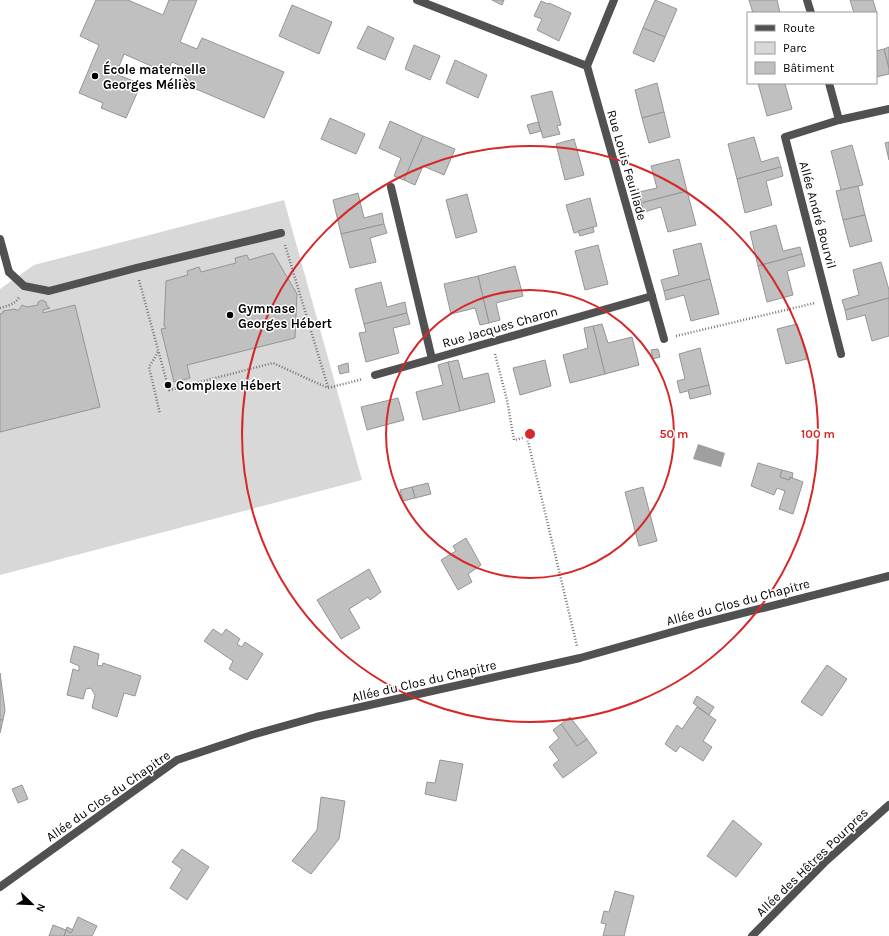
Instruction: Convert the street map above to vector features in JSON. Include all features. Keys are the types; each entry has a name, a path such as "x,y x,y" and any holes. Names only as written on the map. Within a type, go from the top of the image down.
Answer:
{"street":[{"path":"417,0 587,66 614,0"},
{"path":"807,0 811,12"},
{"name":"Rue Louis Feuillade","path":"587,66 664,340"},
{"path":"829,84 839,120 889,109"},
{"name":"Allée André Bourvil","path":"839,120 785,137 841,354"},
{"name":"Rue Jacques Charon","path":"391,187 432,359 652,296"},
{"path":"0,239 2,252 9,272 24,286 49,291 136,268 281,233"},
{"path":"375,375 432,359"},
{"name":"Allée du Clos du Chapitre","path":"0,888 177,760 252,735 316,717 580,658 700,624 889,576"},
{"name":"Allée des Hêtres Pourpres","path":"752,936 826,861 889,806"}],"path":[{"path":"281,233 328,388"},
{"path":"136,268 169,390 273,363 328,388 375,375"},
{"path":"0,308 18,300 24,286"},
{"path":"664,340 827,300"},
{"path":"492,342 507,400 514,440 526,437 580,658"},
{"path":"158,352 149,367 160,414"}],"green space":[{"name":"Complexe Hébert","path":"284,200 362,480 0,575 0,289 34,265"}],"shaded area":[{"path":"698,444 725,453 721,467 693,459"}],"building":[{"path":"96,0 128,0 163,15 169,0 197,0 180,42 197,49 202,38 284,72 264,118 182,83 188,69 172,62 167,73 124,54 116,74 141,84 126,118 101,108 103,103 79,93 99,45 80,36"},
{"path":"492,0 504,0 502,5"},
{"path":"655,0 677,9 665,37 643,28"},
{"path":"749,0 777,0 780,12 753,12"},
{"path":"850,0 873,0 876,12 854,12"},
{"path":"541,1 571,13 559,41 537,30 542,19 534,16"},
{"path":"292,5 332,22 319,54 279,36"},
{"path":"368,26 394,38 385,60 357,48"},
{"path":"643,28 665,37 654,62 633,53"},
{"path":"414,45 440,56 430,80 405,69"},
{"path":"889,47 889,69 884,49"},
{"path":"884,49 889,74 877,77 877,51"},
{"path":"455,60 487,75 478,98 446,83"},
{"path":"657,83 664,112 642,118 635,90"},
{"path":"758,84 785,84 792,109 767,116"},
{"path":"552,91 561,125 557,126 560,134 543,138 531,96"},
{"path":"664,112 670,137 649,143 642,118"},
{"path":"330,118 365,134 356,154 321,139"},
{"path":"390,121 423,136 404,180 394,176 401,158 379,148"},
{"path":"538,122 541,131 530,134 527,125"},
{"path":"423,136 455,149 444,175 423,166 415,185 404,180"},
{"path":"754,137 761,162 778,157 781,167 737,179 728,144"},
{"path":"574,139 584,175 565,180 556,144"},
{"path":"889,142 889,160 885,143"},
{"path":"852,145 863,185 841,190 831,151"},
{"path":"679,159 687,191 641,203 639,192 657,188 651,166"},
{"path":"781,167 783,176 766,181 772,205 745,213 737,179"},
{"path":"858,186 865,215 843,220 836,191"},
{"path":"687,191 696,225 668,232 661,207 644,212 641,203"},
{"path":"358,193 364,218 382,213 384,224 341,234 333,200"},
{"path":"467,194 477,232 456,238 446,200"},
{"path":"590,198 597,226 574,233 566,205"},
{"path":"865,215 872,241 850,247 843,220"},
{"path":"384,224 387,233 370,238 376,262 350,268 341,234"},
{"path":"776,225 783,251 800,247 802,254 758,266 750,232"},
{"path":"593,227 594,232 580,236 578,231"},
{"path":"701,243 710,279 664,291 661,280 679,275 673,250"},
{"path":"598,245 608,284 585,290 575,251"},
{"name":"Gymnase Georges Hébert","path":"273,253 297,294 295,338 187,365 190,378 174,382 161,329 166,328 164,326 166,281 188,275 187,271 199,267 201,272 236,263 235,258 247,255 249,260"},
{"path":"802,254 805,266 787,271 793,295 767,302 758,266"},
{"path":"881,262 889,290 889,298 845,310 842,300 859,295 853,270"},
{"path":"515,266 523,296 496,303 500,320 489,323 478,276"},
{"path":"478,276 489,323 480,325 475,308 451,314 444,284"},
{"path":"710,279 719,314 691,321 684,295 666,300 664,291"},
{"path":"381,282 387,307 405,302 407,313 364,324 355,289"},
{"path":"889,298 889,336 872,341 865,315 847,320 845,310"},
{"path":"42,300 46,302 47,306 50,308 43,310 43,313 75,305 100,407 0,432 0,314 3,313 3,311 15,309 19,310 22,305 27,307 38,305 38,302"},
{"path":"407,313 410,324 393,328 399,353 366,362 359,333 366,332 364,324"},
{"path":"602,324 608,343 632,337 639,365 605,374 593,326"},
{"path":"797,324 807,359 786,364 777,329"},
{"path":"593,326 605,374 570,383 563,355 588,348 584,328"},
{"path":"700,348 709,385 680,393 677,381 685,379 679,354"},
{"path":"658,349 660,357 653,359 651,350"},
{"path":"458,360 463,379 488,373 495,402 460,411 448,362"},
{"path":"545,360 551,386 520,395 513,368"},
{"path":"448,362 460,411 423,420 416,392 443,385 438,365"},
{"path":"348,363 349,372 340,374 338,366"},
{"path":"709,385 711,394 690,399 688,390"},
{"path":"398,398 404,420 367,430 361,407"},
{"path":"758,463 782,470 780,477 789,480 790,477 803,482 793,514 779,509 785,491 777,488 774,495 751,486"},
{"path":"782,470 793,473 792,478 790,477 789,480 780,477"},
{"path":"428,483 431,494 415,498 412,487"},
{"path":"412,487 415,498 403,501 400,490"},
{"path":"643,487 657,541 639,546 625,492"},
{"path":"466,538 481,565 468,574 472,582 458,590 441,560 456,551 453,546"},
{"path":"369,569 381,592 370,600 368,597 349,609 360,628 341,639 317,600"},
{"path":"213,629 222,635 226,629 240,639 237,644 242,647 245,642 263,654 247,680 229,669 233,661 204,641"},
{"path":"74,646 99,654 97,665 102,666 103,663 141,676 135,696 124,693 117,717 92,708 95,695 91,688 86,689 83,699 67,695 73,669 79,671 79,666 70,662"},
{"path":"827,665 847,679 822,716 801,702"},
{"path":"0,673 5,710 3,720 0,720"},
{"path":"697,696 714,707 709,715 693,703"},
{"path":"697,707 716,720 703,741 712,747 703,761 680,746 676,752 665,744 677,725 682,729"},
{"path":"570,717 587,739 577,746 561,724"},
{"path":"0,720 3,720 0,733"},
{"path":"561,724 577,746 587,739 597,753 563,778 553,765 559,760 549,747 559,738 553,730"},
{"path":"440,760 463,764 456,801 425,794 427,782 435,783"},
{"path":"22,785 28,799 18,803 12,789"},
{"path":"321,797 345,801 339,839 311,874 292,861 317,830"},
{"path":"733,820 762,844 736,877 707,856"},
{"path":"182,849 209,867 187,900 170,888 182,869 172,862"},
{"path":"615,891 634,896 624,936 603,936 606,924 601,923 604,911 609,912"},
{"path":"78,917 97,926 92,936 64,936 66,930 71,933"},
{"path":"53,925 66,930 64,936 49,936"},
{"path":"67,927 73,930 71,933 66,930"}],"place":[{"name":"École maternelle Georges Méliès","path":"95,76"},
{"name":"Gymnase Georges Hébert","path":"230,315"},
{"name":"Complexe Hébert","path":"168,385"}]}
